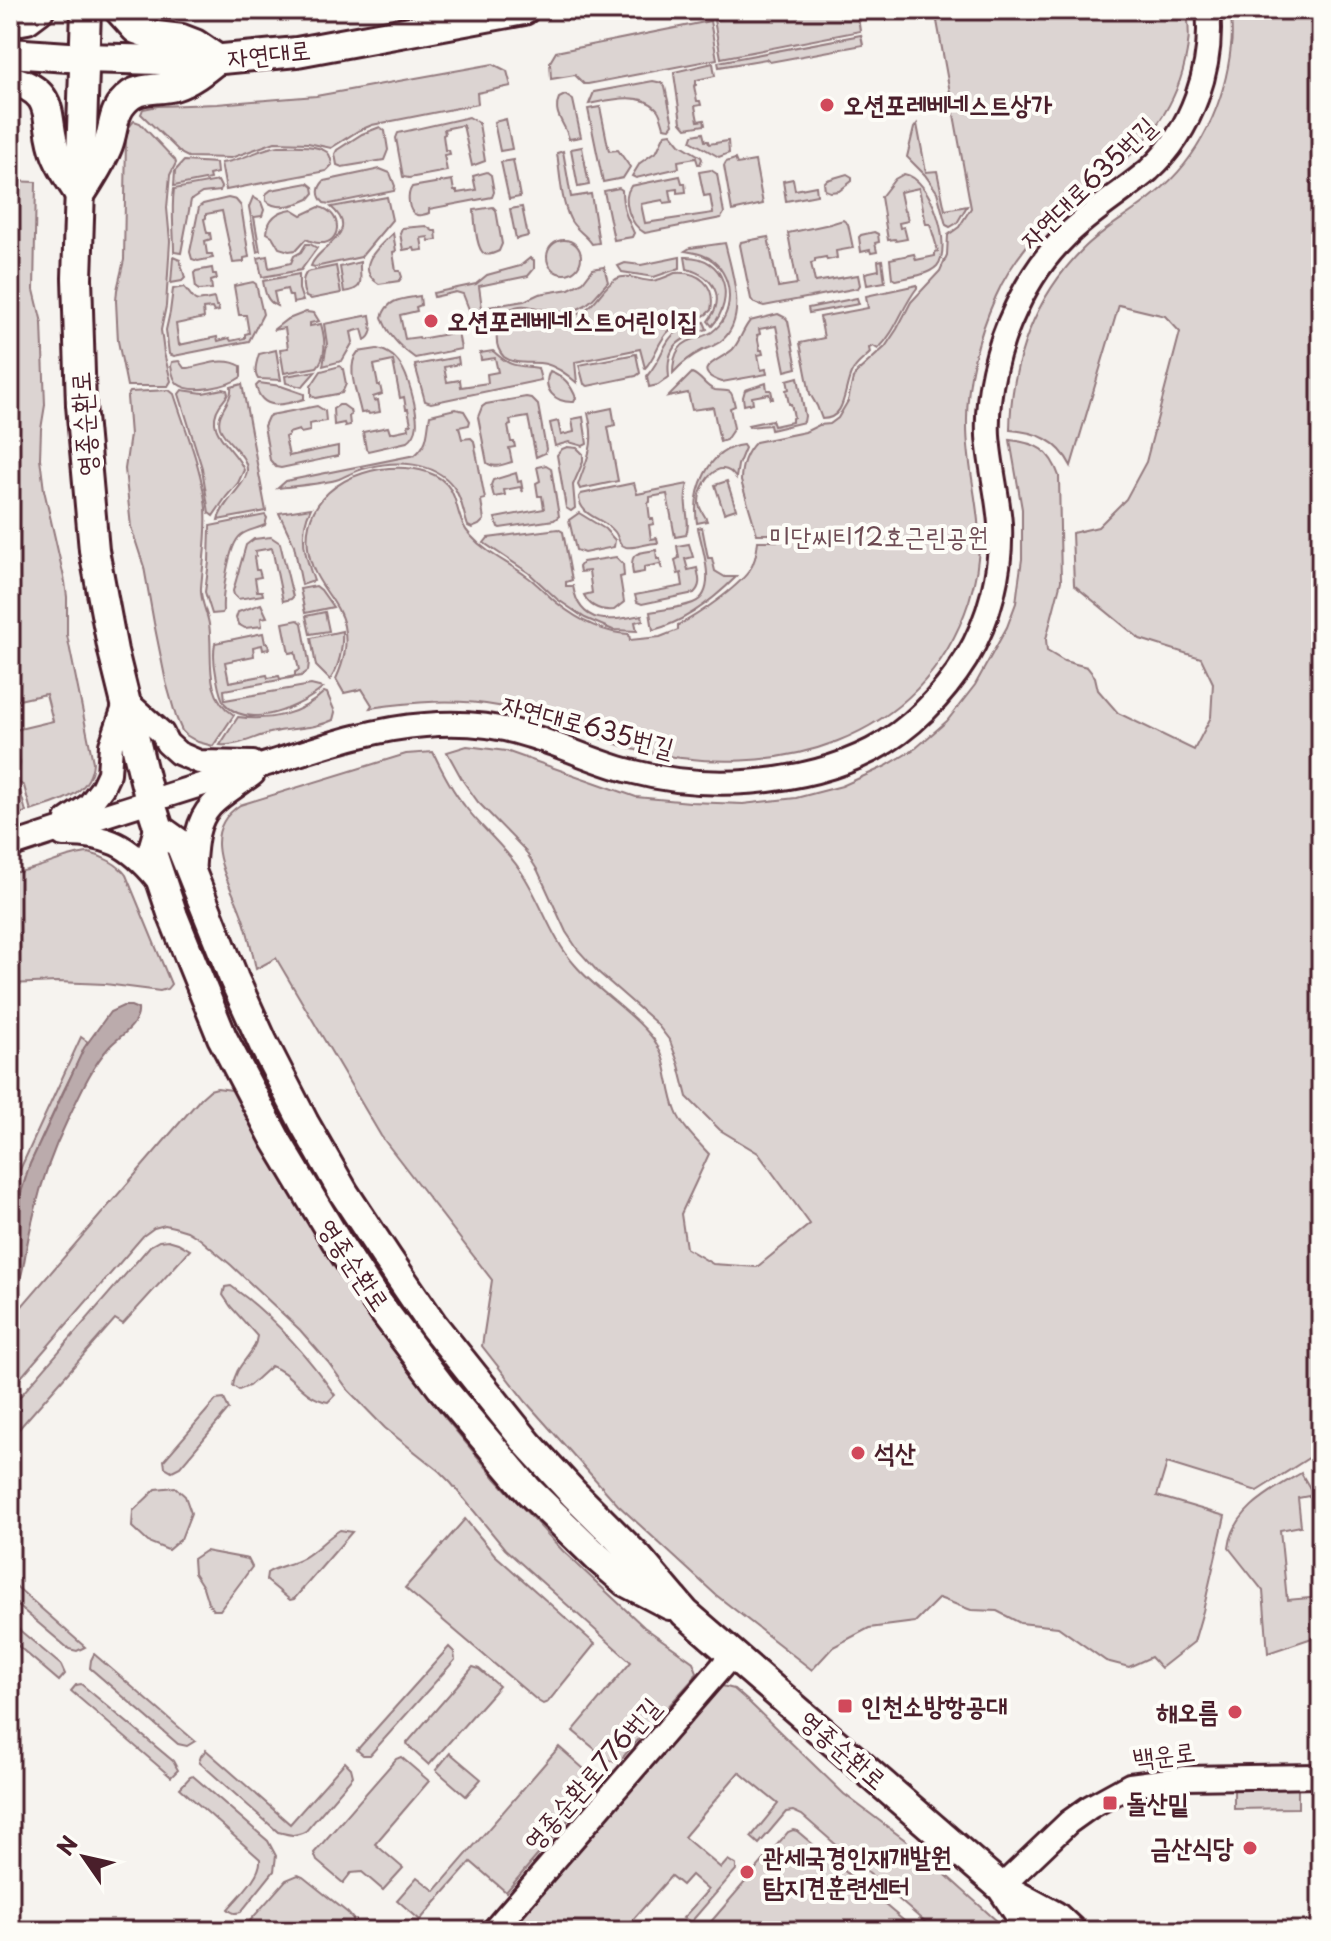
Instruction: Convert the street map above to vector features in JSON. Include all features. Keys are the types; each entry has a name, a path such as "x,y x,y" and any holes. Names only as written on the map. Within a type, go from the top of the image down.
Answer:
{"main road":[{"path":"10,22 27,19 39,10"},
{"name":"영종순환로","path":"86,10 77,278 81,405 94,550 113,651 159,829 152,853 173,916 222,1037 276,1140 376,1301 450,1399 539,1501 626,1582 685,1613"},
{"path":"10,80 28,86 45,102 57,156 80,195 109,142 118,108 131,95 175,85 203,71 217,59 182,39 156,36 136,29 119,10"},
{"name":"자연대로","path":"10,53 201,61 297,52 524,10"},
{"name":"영종순환로","path":"159,829 180,844 263,1043 344,1193 433,1325 528,1444 639,1559 685,1613 1001,1887 1055,1916 1071,1931"},
{"name":"영종순환로","path":"1001,1887 1031,1931"}],"street":[{"name":"자연대로635번길","path":"42,835 324,746 395,728 430,724 507,730 632,772 700,782 786,778 829,768 871,751 898,734 926,710 966,659 982,627 994,592 1000,523 988,414 993,376 1014,311 1029,282 1064,238 1154,166 1175,141 1190,115 1203,81 1209,47 1208,10"},
{"path":"10,846 42,835 89,805 109,773 111,745 126,701 162,733 172,749 191,760 267,764"},
{"path":"193,876 197,835 207,811 217,800 267,764"},
{"path":"42,835 93,836 113,841 138,858 163,886"},
{"name":"영종순환로776번길","path":"493,1931 732,1655"},
{"name":"백운로","path":"1001,1887 1069,1822 1130,1785 1184,1778 1321,1776"}],"green space":[{"path":"764,10 857,10 860,31 721,58 714,20"},
{"name":"미단씨티12호근린공원","path":"935,10 1187,10 1189,36 1179,82 1152,132 1125,160 1060,210 1039,232 1010,269 990,311 974,360 967,410 968,451 979,531 976,572 969,601 947,650 917,689 880,720 837,741 791,755 741,760 691,759 640,751 544,717 498,706 434,702 370,708 372,705 362,689 344,693 336,679 346,640 344,626 339,611 313,568 308,545 309,525 316,507 328,492 363,473 405,468 427,472 441,479 451,490 464,527 483,547 529,578 573,614 600,628 629,634 630,640 660,637 678,630 678,625 716,601 743,578 753,564 758,541 778,541 778,534 757,534 741,481 746,455 756,442 805,432 838,418 848,401 853,378 885,347 911,302 940,271 947,255 948,235 959,227 971,208"},
{"path":"1231,10 1321,10 1321,1450 1257,1491 1167,1463 1157,1496 1225,1516 1194,1642 1161,1668 1151,1657 1129,1667 1106,1661 1058,1627 1020,1623 997,1611 971,1610 939,1598 915,1622 869,1628 833,1647 812,1670 716,1595 618,1505 526,1402 482,1346 492,1280 381,1136 276,958 256,969 246,927 220,856 220,829 227,816 240,805 406,754 433,752 459,799 520,870 566,954 657,1044 679,1117 709,1154 681,1214 686,1248 713,1264 757,1267 810,1224 758,1153 720,1130 687,1097 670,1041 656,1023 578,950 524,849 478,802 447,752 467,746 506,751 636,797 743,804 796,798 842,786 886,766 916,748 947,721 975,685 1007,627 1016,603 1022,559 1022,509 1010,440 1041,449 1059,476 1061,581 1046,639 1047,651 1064,661 1087,667 1095,677 1098,690 1118,713 1194,750 1211,717 1213,683 1201,658 1140,639 1074,585 1072,533 1098,527 1126,499 1146,462 1180,332 1165,316 1119,305 1071,466 1060,450 1046,439 1010,430 1011,405 1028,332 1051,288 1091,241 1171,180 1208,128 1228,67 1232,37"},
{"path":"710,21 717,59 588,84 575,75 551,79 550,62 556,52"},
{"path":"861,35 863,45 770,62 766,59 719,67 718,62"},
{"path":"713,63 715,76 696,80 694,86 701,105 695,106 698,121 704,120 705,125 686,128 681,122 674,72"},
{"path":"493,64 507,71 511,86 477,93 478,104 372,125 331,148 308,143 275,142 231,158 188,157 141,114 143,109 158,106 316,96"},
{"path":"653,81 665,87 673,124 670,128 664,127 657,109 642,100 624,98 589,104 594,92"},
{"path":"565,95 573,100 581,137 569,139 558,114 559,98"},
{"path":"600,107 609,151 618,150 630,167 623,178 603,182 588,109"},
{"path":"469,117 479,123 485,161 472,166 463,125 444,129 445,150 449,150 450,154 444,155 447,171 403,177 396,138 398,133"},
{"path":"506,119 512,149 500,151 494,122"},
{"path":"134,121 140,123 176,163 170,175 167,208 170,241 166,306 161,330 171,381 168,386 127,386 118,341 116,301 124,260 126,137"},
{"path":"917,124 926,172 937,171 945,210 967,206 957,223 950,227 946,225 937,192 907,157"},
{"path":"380,127 385,131 388,150 384,160 342,167 337,165 337,150"},
{"path":"671,133 680,144 701,157 700,164 696,158 678,161 679,168 636,178 632,176 640,163 657,151 665,134"},
{"path":"703,133 709,144 728,141 729,153 719,157 691,141 693,135"},
{"path":"279,146 322,149 329,155 332,165 326,171 226,190 221,163"},
{"path":"582,147 589,185 578,187 571,149"},
{"path":"563,151 571,197 591,194 599,243 592,244 574,226 567,212 557,153"},
{"path":"735,159 737,164 755,161 763,204 732,211 724,166"},
{"path":"513,160 520,197 509,199 501,162"},
{"path":"184,161 216,163 217,173 209,175 210,179 174,186 175,171"},
{"path":"380,169 390,173 394,191 330,204 320,198 319,189 324,181"},
{"path":"711,170 717,174 724,213 721,218 645,233 635,224 627,205 631,186 680,176 686,192 670,190 672,202 664,203 663,200 641,204 645,223 713,213 710,195 704,196 699,172"},
{"path":"487,172 491,175 492,197 429,209 429,213 421,215 411,210 409,198 412,187 452,180 457,193 476,190 473,176"},
{"path":"847,174 852,181 839,191 825,190 827,180"},
{"path":"904,174 914,178 931,200 943,245 941,257 933,269 895,280 892,278 890,259 914,254 916,260 935,256 938,251 930,224 926,224 919,188 900,192 908,221 899,223 900,228 904,227 907,239 888,240 881,197 895,179"},
{"path":"793,179 795,190 816,186 817,195 786,201 783,181"},
{"path":"10,181 36,182 34,290 42,323 45,405 40,458 44,490 65,582 67,635 93,762 86,783 79,790 62,801 31,811 24,786 16,781 20,763 11,731 53,721 46,694 10,702"},
{"path":"218,181 220,191 202,193 191,200 181,253 174,252 174,189"},
{"path":"308,183 314,193 309,199 281,206 266,201 266,194 271,190"},
{"path":"619,188 634,233 632,237 614,240 604,191"},
{"path":"253,197 261,202 264,210 262,216 254,217 260,251 257,252 249,207"},
{"path":"387,197 392,220 361,257 311,266 340,232 340,216 331,207"},
{"path":"228,198 236,200 241,206 249,257 244,258 244,262 233,263 222,211 206,214 204,219 211,239 205,241 207,254 212,254 213,258 192,259 190,252 199,207"},
{"path":"319,207 327,210 336,221 336,234 327,242 315,243 306,239 296,250 289,251 279,248 267,233 269,223 282,211 292,209 302,215"},
{"path":"493,207 502,244 499,251 487,255 482,252 478,242 474,210"},
{"path":"522,207 528,236 516,239 510,209"},
{"path":"843,220 848,224 853,248 836,251 837,258 815,259 811,263 815,282 858,275 858,288 764,306 754,303 741,242 768,237 778,287 797,284 788,233"},
{"path":"426,226 436,231 437,240 421,238 423,250 403,250 402,228"},
{"path":"874,232 878,234 879,242 875,243 877,252 861,252 859,237"},
{"path":"393,233 396,271 400,271 402,277 399,281 379,284 372,278 368,265 375,251"},
{"path":"564,240 576,245 581,257 576,269 564,274 552,269 547,257 552,245"},
{"path":"725,243 736,296 734,321 729,333 720,342 691,357 673,373 679,349 712,332 719,325 725,317 729,297 725,277 713,261 685,251"},
{"path":"306,244 317,248 301,270 262,277 258,258 267,256 269,268 291,263"},
{"path":"173,257 180,260 185,278 171,283"},
{"path":"680,257 680,268 654,277 622,272 618,266 625,263 641,265"},
{"path":"685,257 710,264 723,281 724,304 712,326 708,321 714,312 717,296 710,282 687,269"},
{"path":"530,258 534,260 534,269 528,276 479,286 482,308 569,289 583,282 593,269 604,267 608,282 580,308 555,312 523,306 512,308 489,331 474,322 463,294 456,292 434,297 433,293 476,284 487,275 520,266"},
{"path":"882,260 885,282 867,285 865,273 879,270 878,261"},
{"path":"360,262 359,286 344,292 340,267"},
{"path":"336,266 341,293 311,299 306,297 303,284 307,272"},
{"path":"212,268 217,279 211,281 212,289 196,288 194,273"},
{"path":"675,273 691,274 704,281 711,293 711,310 670,330 645,368 640,349 575,362 577,383 550,365 509,360 499,349 498,328 505,318 515,312 528,310 551,317 572,316 593,304 620,277 652,281"},
{"path":"299,274 303,301 293,303 287,289 274,292 277,306 270,302 263,281"},
{"path":"253,282 263,314 249,341 174,356 169,354 166,330 173,289 184,287 198,301 214,298 219,311 203,309 204,318 176,324 179,345 217,337 218,341 229,338 231,341 245,338 245,334 249,333 246,315 239,315 234,286"},
{"path":"917,285 884,342 878,349 873,346 869,348 870,353 854,369 836,414 822,419 810,394 800,343 824,338 820,317 868,308 866,296"},
{"path":"420,296 421,305 416,307 417,311 400,315 405,339 458,332 461,349 415,358 391,335 382,317 388,306 397,300"},
{"path":"857,298 859,304 809,313 808,308"},
{"path":"306,312 314,313 319,321 310,323 310,326 321,324 324,341 322,358 317,367 284,373 280,349 288,348 285,328 273,330 286,320"},
{"path":"778,314 788,321 797,368 785,371 776,326 759,329 760,334 757,335 763,354 758,355 761,370 766,369 767,374 722,382 707,373 710,364 733,349 750,321"},
{"path":"370,315 372,329 368,338 365,340 362,329 351,332 353,342 342,361 323,366 327,344 324,324"},
{"path":"704,322 707,329 682,340 672,350 669,377 649,387 647,376 672,336"},
{"path":"377,349 393,356 403,369 412,394 417,424 407,442 368,451 363,432 388,427 390,433 409,429 408,425 411,424 404,397 400,398 393,361 374,365 382,394 373,397 374,401 378,400 380,412 361,413 352,373 354,358 358,352"},
{"path":"276,350 281,380 258,379 259,354"},
{"path":"493,351 514,365 538,368 541,380 431,403 425,401 415,365 458,357 459,364 444,367 447,382 460,380 461,387 488,383 487,374 498,372 495,358 481,360 480,353"},
{"path":"636,354 640,373 636,376 588,386 584,384 579,365"},
{"path":"179,361 184,368 222,361 235,363 241,366 241,377 210,388 184,387 176,382 171,366 172,362"},
{"path":"340,366 346,384 342,393 316,398 311,396 311,386 321,371"},
{"path":"316,371 302,387 286,383 285,376"},
{"path":"550,371 569,385 576,398 574,402 561,400 552,394 547,384"},
{"path":"692,373 712,389 729,391 732,395 735,406 730,408 734,428 726,440 720,442 713,407 692,410 688,393 668,397"},
{"path":"798,377 804,422 771,430 770,425 749,427 772,420 774,426 792,422 794,417 786,390 789,389 787,380"},
{"path":"259,383 304,394 304,399 282,404 269,403 259,394 256,386"},
{"path":"766,383 773,399 769,394 752,397 753,403 744,405 745,390"},
{"path":"242,384 266,511 218,520 247,471 244,460 223,433 219,422 231,387"},
{"path":"223,389 228,394 220,405 215,423 222,439 244,470 213,516 209,513 202,468 179,394 182,390 203,393"},
{"path":"169,390 174,394 204,493 206,528 201,592 209,624 213,686 224,707 234,715 213,746 186,735 176,717 166,682 144,567 131,527 125,469 130,435 127,397 130,392"},
{"path":"526,397 538,405 545,453 536,457 528,417 510,420 511,425 508,426 515,447 509,448 512,462 490,465 487,463 478,417 482,407"},
{"path":"339,405 350,410 350,425 334,425 333,409"},
{"path":"317,406 325,411 326,421 309,424 310,431 289,433 285,437 289,456 338,446 338,456 276,467 270,460 264,426 268,417"},
{"path":"612,408 615,425 608,427 618,481 580,489 578,485 591,442 588,413"},
{"path":"455,409 464,411 470,421 469,425 459,427 462,439 471,438 474,441 485,499 481,500 484,520 479,525 468,526 453,486 425,467 378,465 333,481 278,488 286,481 415,455 425,442 430,415"},
{"path":"583,417 587,444 583,446 569,442 555,446 550,423 558,421 561,435 574,432 572,419"},
{"path":"743,445 745,448 736,478 723,469 717,470 706,480 699,503 707,521 697,523 697,498 705,474 720,454"},
{"path":"567,447 577,448 583,454 583,462 573,485 575,508 571,511 566,508 557,455"},
{"path":"546,465 551,468 559,516 554,520 498,527 495,518 544,509 536,483 540,481 537,467"},
{"path":"516,473 523,492 520,487 504,490 505,495 494,497 493,480"},
{"path":"727,481 736,509 724,513 715,485"},
{"path":"634,483 637,494 688,484 686,535 675,537 667,494 650,497 648,503 650,519 654,524 649,525 651,539 657,538 658,543 634,547 621,545 610,527 580,504 581,494"},
{"path":"311,508 304,535 314,581 302,585 294,545 279,513"},
{"path":"579,513 605,529 615,540 614,547 584,553 576,550 569,520"},
{"path":"265,515 265,525 243,533 236,541 227,571 223,611 212,614 205,592 210,526"},
{"path":"702,527 708,558 712,558 715,571 725,577 736,577 698,609 676,622 653,630 650,612 693,603 701,598 705,590 707,570 698,528"},
{"path":"558,529 563,532 572,580 566,582 566,586 573,586 582,609 590,615 608,619 642,615 643,620 635,622 637,631 613,630 585,618 557,599 529,573 484,543 488,538"},
{"path":"271,537 280,543 293,597 283,601 272,548 255,551 256,570 259,570 261,577 255,578 257,591 262,591 263,595 238,599 233,591 246,545 254,539"},
{"path":"689,544 693,557 685,559 688,570 697,568 699,578 694,593 642,604 637,602 635,595 683,586 675,560 679,558 677,546"},
{"path":"656,550 662,569 660,564 644,567 644,572 633,574 633,558"},
{"path":"616,557 623,564 624,576 620,577 624,602 614,610 596,608 584,595 592,593 589,571 580,572 579,567 583,562"},
{"path":"316,586 333,607 305,613 300,589"},
{"path":"261,604 267,617 261,618 262,626 245,628 238,624 238,612"},
{"path":"325,612 329,631 310,634 306,616"},
{"path":"298,620 302,623 308,671 301,676 224,690 225,700 311,685 323,688 302,702 275,713 261,716 235,712 225,704 220,694 215,670 215,643 263,633 265,643 268,643 269,649 263,650 262,645 253,647 254,656 225,662 229,682 267,675 268,678 279,676 280,679 295,676 299,670 295,652 289,653 283,623"},
{"path":"342,631 340,657 330,680 316,666 311,638"},
{"path":"324,692 335,712 333,720 220,745 238,717 284,715 305,706"},
{"path":"13,785 20,790 26,812 10,817 10,790"},
{"path":"159,845 167,846 216,978 214,982"},
{"path":"89,853 109,861 126,875 171,984 167,989 160,991 57,982 10,984 10,873"},
{"path":"225,987 244,1035 240,1037 217,990"},
{"path":"81,1037 88,1042 30,1164 10,1239 10,1187"},
{"path":"217,1088 237,1094 311,1229 381,1333 446,1419 563,1551 644,1627 693,1662 697,1672 694,1678 617,1761 607,1759 573,1731 631,1662 505,1549 451,1483 385,1428 349,1391 300,1330 231,1265 187,1231 165,1225 143,1236 10,1390 10,1320 201,1098"},
{"path":"168,1240 190,1250 123,1324 115,1319 10,1439 10,1408 150,1246"},
{"path":"231,1286 274,1322 300,1350 335,1395 328,1402 311,1396 286,1374 271,1366 249,1386 239,1390 233,1386 237,1371 253,1349 257,1336 223,1295 225,1287"},
{"path":"224,1399 229,1409 180,1467 172,1471 165,1467 164,1460 216,1400"},
{"path":"1301,1473 1314,1495 1298,1498 1301,1526 1280,1530 1287,1600 1321,1597 1321,1635 1268,1653 1263,1591 1229,1548 1232,1535 1246,1512"},
{"path":"175,1487 185,1496 191,1513 181,1539 168,1550 148,1542 132,1527 133,1511 156,1489"},
{"path":"465,1519 495,1555 595,1644 548,1702 543,1704 538,1701 405,1588"},
{"path":"340,1530 352,1532 294,1599 290,1600 266,1580 267,1573 303,1558"},
{"path":"205,1551 248,1559 252,1567 220,1610 214,1610 208,1603 194,1573 193,1559"},
{"path":"10,1581 85,1647 77,1651 69,1649 10,1599"},
{"path":"10,1622 61,1665 65,1674 59,1681 10,1639"},
{"path":"449,1647 454,1652 455,1660 370,1755 363,1755 357,1750"},
{"path":"94,1654 195,1741 187,1746 178,1744 90,1668"},
{"path":"473,1667 499,1686 429,1765 407,1743"},
{"path":"81,1684 173,1761 178,1770 171,1777 71,1691"},
{"path":"722,1686 734,1689 844,1794 917,1849 1008,1931 935,1931 802,1815 793,1811 786,1812 759,1844 751,1837 778,1804 739,1772 684,1837 721,1868 728,1860 736,1865 736,1870 691,1922 683,1918 708,1890 691,1875 682,1885 671,1876 623,1931 508,1931 706,1698"},
{"path":"559,1747 600,1783 506,1892 471,1862 420,1920 397,1900 417,1877 435,1891"},
{"path":"206,1750 290,1824 345,1762 353,1776 306,1831 289,1835 278,1832 199,1762"},
{"path":"450,1753 481,1779 466,1796 436,1770"},
{"path":"401,1757 429,1781 375,1844 403,1868 383,1890 362,1872 351,1873 343,1883 317,1861 314,1853"},
{"path":"193,1776 268,1841 276,1856 274,1871 241,1912 234,1913 228,1909 253,1879 260,1859 180,1788"},
{"path":"1298,1787 1298,1808 1234,1809 1234,1788"},
{"path":"793,1830 916,1931 708,1931 709,1924"},
{"path":"298,1875 348,1913 353,1919 354,1931 322,1931 312,1922 304,1931 241,1931 286,1880"}],"shaded area":[{"path":"123,1006 138,1009 136,1020 97,1063 62,1132 40,1190 21,1275 10,1296 10,1239 30,1164 84,1048 110,1012"}],"place":[{"name":"오션포레베네스트상가","path":"827,105"},
{"name":"오션포레베네스트어린이집","path":"431,321"},
{"name":"석산","path":"858,1453"},
{"name":"인천소방항공대","path":"845,1706"},
{"name":"해오름","path":"1235,1712"},
{"name":"돌산밑","path":"1110,1803"},
{"name":"금산식당","path":"1250,1848"},
{"name":"관세국경인재개발원 탐지견훈련센터","path":"747,1872"}]}
